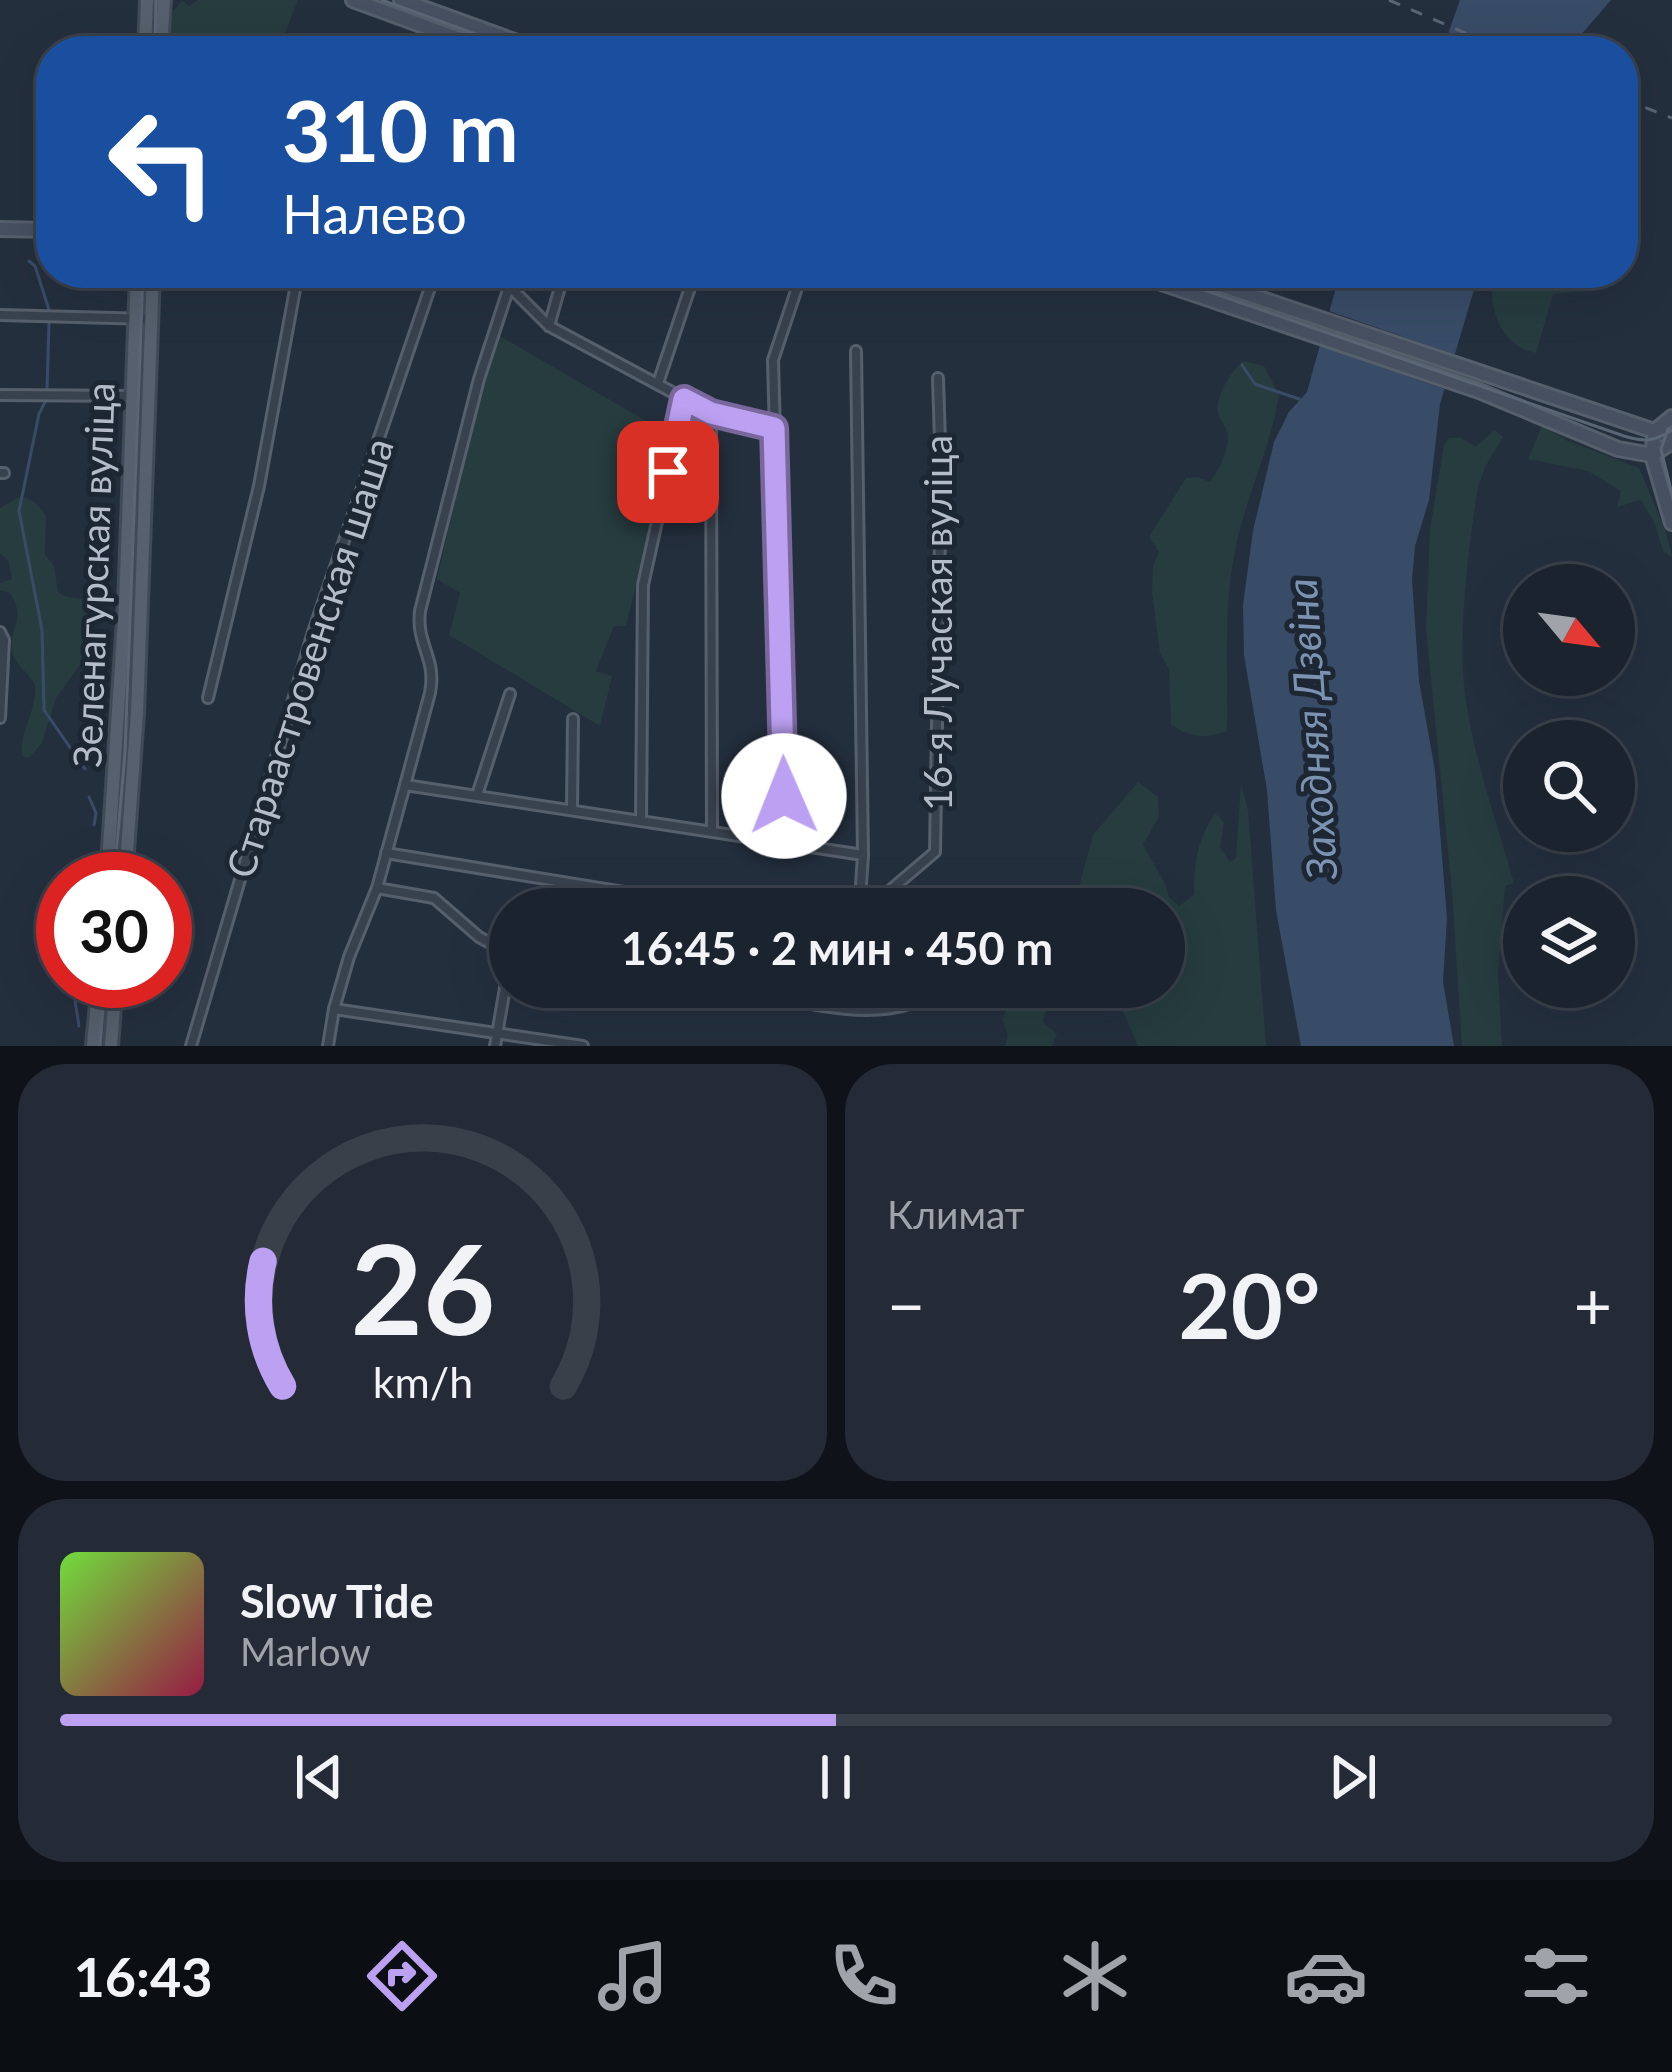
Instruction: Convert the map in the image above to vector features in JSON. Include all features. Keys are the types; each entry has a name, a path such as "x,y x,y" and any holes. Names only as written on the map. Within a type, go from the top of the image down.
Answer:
{"main road":[{"path":"146,36 147,0"},
{"path":"162,36 164,0"},
{"path":"353,0 451,36"},
{"path":"401,0 501,36"},
{"path":"0,229 36,230"},
{"name":"Зеленагурская вуліца","path":"109,852 125,605 136,288"},
{"name":"Зеленагурская вуліца","path":"127,852 152,288"},
{"path":"1178,288 1478,391 1579,435 1652,455"},
{"path":"1230,288 1672,440 1652,455"},
{"path":"1672,417 1655,431 1652,455 1672,523"},
{"path":"93,1046 97,1008"},
{"path":"111,1046 114,1008"}],"street":[{"path":"208,698 259,486 295,288"},
{"name":"Стараастровенская шаша","path":"191,1046 313,632 430,288"},
{"path":"328,1046 334,1009 377,888 434,672 420,639 421,611 479,379 508,288"},
{"path":"509,288 549,326 684,399 711,413 774,428"},
{"path":"549,326 560,288"},
{"path":"658,383 690,288"},
{"path":"786,842 773,360 797,288"},
{"path":"0,314 151,320"},
{"path":"134,349 151,350"},
{"path":"856,351 860,888"},
{"name":"16-я Лучаская вуліца","path":"892,888 934,852 941,472 938,378"},
{"path":"0,395 149,396"},
{"path":"640,821 643,585 684,399"},
{"path":"711,413 712,831"},
{"path":"125,605 141,605"},
{"path":"0,632 4,640 0,718"},
{"path":"477,795 510,694"},
{"path":"572,810 573,719"},
{"path":"405,785 862,855"},
{"path":"385,853 599,888"},
{"path":"377,888 434,898 489,943"},
{"path":"495,1046 502,1008"},
{"path":"849,1008 897,1008"},
{"path":"334,1009 583,1046"}],"green space":[{"path":"198,0 298,0 284,36 170,36 173,11 182,1 189,6"},
{"path":"1492,288 1590,288 1553,294 1536,353 1505,333"},
{"path":"498,335 672,436 626,626 614,626 596,671 612,676 600,726 449,635 460,593 437,579"},
{"path":"1243,361 1264,366 1279,395 1232,569 1227,731 1198,736 1171,724 1169,669 1160,653 1152,592 1159,552 1149,537 1186,478 1210,482 1219,467 1228,438 1219,415 1219,398"},
{"path":"1542,426 1639,468 1672,557 1663,551 1641,500 1617,507 1621,491 1588,471 1528,459"},
{"path":"1494,430 1503,437 1478,487 1463,629 1463,673 1476,753 1512,876 1503,876 1498,973 1502,1046 1462,1046 1426,629 1430,529 1444,445 1449,438 1461,438 1476,447"},
{"path":"21,496 46,515 45,555 54,566 58,592 101,601 104,610 87,633 82,662 56,698 42,743 29,758 22,756 22,747 35,685 13,655 17,610 10,593 0,590 0,583 12,579 8,560 0,553 0,508"},
{"path":"1138,782 1158,797 1159,817 1143,844 1166,888 1079,888 1093,835"},
{"path":"1241,785 1248,810 1266,1046 1138,1046 1121,1008 1185,1008 1185,902 1194,895 1198,852 1215,813 1224,822 1220,847 1230,862 1236,858"},
{"path":"1050,1008 1043,1022 1057,1034 1052,1046 1005,1046 1008,1035 1002,1019 1007,1009"}],"water":[{"path":"1460,0 1611,0 1580,36 1447,36"},
{"name":"Заходняя Дзвіна","path":"1336,288 1475,288 1440,404 1429,500 1415,546 1412,579 1419,681 1435,771 1447,918 1443,982 1454,1046 1301,1046 1276,910 1267,790 1244,655 1243,605 1253,531 1274,442 1289,412 1307,392"}],"pier":[{"path":"1326,310 1459,356 1450,391 1315,344"}],"waterway":[{"path":"29,261 36,269"},
{"path":"42,288 49,310"},
{"path":"47,389 49,323"},
{"path":"1242,365 1255,384 1299,399"},
{"path":"45,402 19,511 42,630 44,710 85,769"},
{"path":"89,797 96,813 94,825"},
{"path":"76,1008 79,1026"}],"tram line":[{"path":"155,36 156,0"},
{"path":"382,0 482,36"},
{"path":"116,852 125,753 142,288"},
{"path":"1198,288 1624,436 1649,440 1672,430"},
{"path":"1668,429 1661,449 1672,494"},
{"path":"100,1046 103,1008"}],"railway":[{"path":"1389,0 1472,36"},
{"path":"1638,105 1672,118"}],"route":[{"path":"668,472 684,399 711,413 774,428 784,796"}]}
